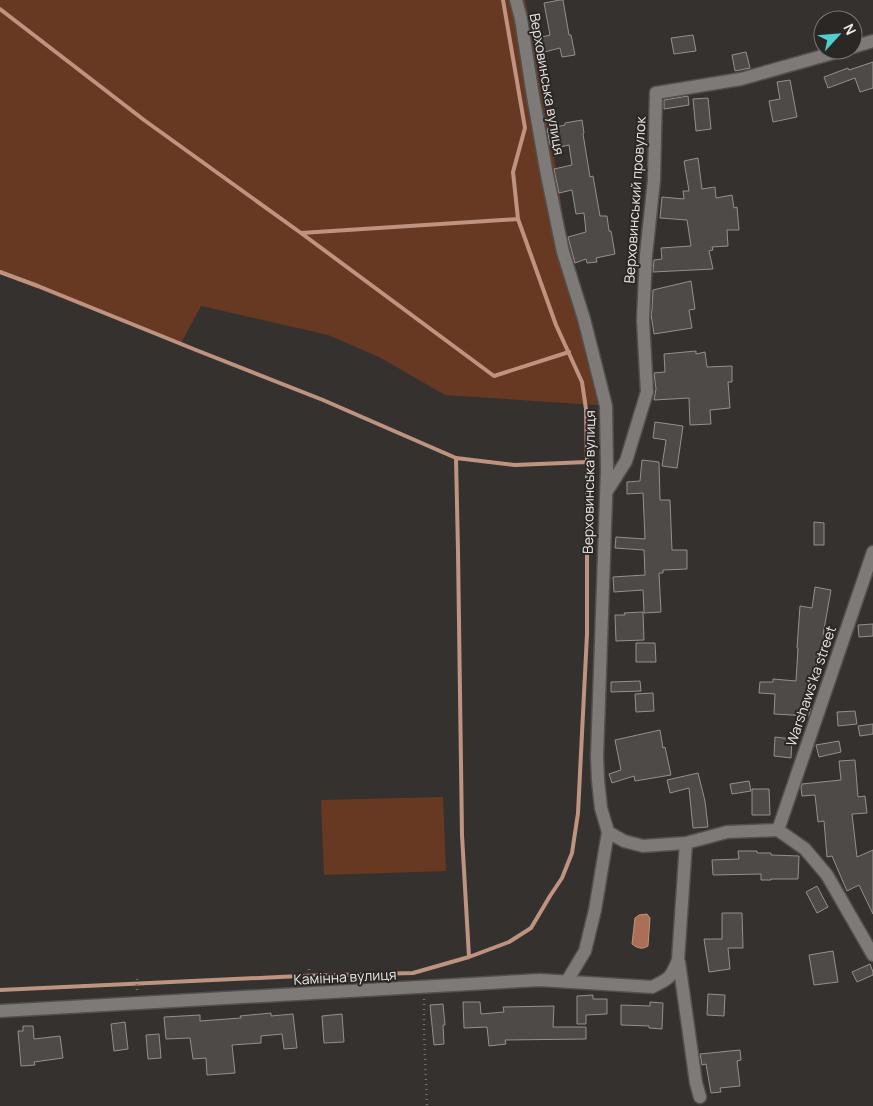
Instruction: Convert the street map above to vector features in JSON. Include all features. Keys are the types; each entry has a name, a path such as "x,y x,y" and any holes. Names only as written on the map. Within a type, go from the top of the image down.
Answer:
{"street":[{"name":"Верховинська вулиця","path":"516,0 521,19 547,175 564,252 584,319 606,406 606,493 598,780 601,808 608,832"},
{"name":"Верховинський провулок","path":"606,493 626,461 646,392 642,320 646,255 654,180 656,93 741,79 813,59"},
{"name":"Warshaws'ka street","path":"778,830 873,552"},
{"path":"567,982 585,951 595,910 608,832 624,841 643,846 686,843 727,832 778,830 805,850 827,874 873,955"},
{"name":"Камінна вулиця","path":"686,843 678,960 696,1083 700,1097"},
{"name":"Камінна вулиця","path":"0,1011 540,980 652,987 666,981 673,973 678,960"}],"path":[{"path":"137,978 137,990"},
{"path":"424,987 427,1106"}],"shaded area":[{"path":"0,0 525,0 543,82 564,223 612,406 445,395 379,357 328,335 201,306 180,345 0,274"},
{"path":"443,797 446,871 324,875 321,800"},
{"path":"647,914 650,918 648,946 644,948 636,947 632,944 635,918 639,915"}],"building":[{"path":"563,0 569,35 571,35 575,55 562,57 560,48 541,53 538,38 550,35 544,3"},
{"path":"693,35 696,51 674,54 671,38"},
{"path":"746,52 750,68 735,71 732,55"},
{"path":"873,62 873,88 860,92 855,78 828,88 824,77 848,68 849,70"},
{"path":"790,80 797,117 773,122 769,101 780,99 777,82"},
{"path":"688,96 689,105 664,109 664,100"},
{"path":"708,98 711,129 696,131 693,99"},
{"path":"582,120 590,177 593,176 600,216 607,216 615,254 596,258 597,262 587,263 586,259 575,263 568,237 586,232 584,213 576,214 572,190 559,193 554,169 572,165 569,145 551,149 547,129"},
{"path":"698,158 702,189 715,187 716,198 732,195 734,208 737,207 739,230 727,230 728,246 712,247 713,250 709,251 713,269 653,272 654,260 662,259 661,248 691,246 687,220 660,218 662,197 684,199 683,191 689,191 684,161"},
{"path":"691,281 695,309 689,310 692,328 654,334 651,314 653,290"},
{"path":"696,351 696,354 705,352 707,367 732,366 732,382 728,382 730,408 710,410 711,424 690,425 689,398 654,400 656,389 654,373 665,372 664,354"},
{"path":"655,422 683,426 677,468 662,466 666,440 653,438"},
{"path":"642,460 659,462 660,500 670,500 672,550 687,550 687,569 663,570 663,573 659,573 661,612 644,613 643,590 614,592 613,577 645,575 644,550 615,548 616,537 645,539 643,493 627,494 627,482 640,481"},
{"path":"814,522 824,523 824,545 814,545"},
{"path":"815,587 831,590 823,635 826,635 827,652 817,653 816,676 812,676 809,716 774,714 775,694 759,693 760,682 773,682 773,679 796,681 800,606 812,608"},
{"path":"643,612 644,640 616,641 615,615"},
{"path":"873,624 873,636 859,637 858,625"},
{"path":"636,643 655,643 656,662 636,662"},
{"path":"640,681 641,691 611,692 611,682"},
{"path":"653,693 654,711 636,712 635,694"},
{"path":"855,711 857,724 838,726 837,712"},
{"path":"873,724 873,734 860,736 858,726"},
{"path":"660,730 671,775 635,781 634,776 612,783 609,774 621,770 615,740"},
{"path":"775,737 792,739 791,758 774,756"},
{"path":"839,741 841,752 819,757 816,745"},
{"path":"855,760 858,797 865,796 867,813 852,814 857,857 873,850 873,914 859,885 847,891 832,856 827,857 824,821 818,822 815,795 802,796 801,788 802,784 841,780 839,761"},
{"path":"698,773 705,801 708,827 693,828 689,788 670,793 667,780"},
{"path":"749,781 751,791 732,794 730,784"},
{"path":"752,789 769,789 770,815 752,815"},
{"path":"738,851 757,851 757,853 771,853 771,855 799,856 798,879 761,880 761,874 713,875 712,860 739,859"},
{"path":"817,886 828,907 817,913 806,892"},
{"path":"722,913 742,913 743,948 728,948 730,969 709,972 704,939 722,939"},
{"path":"833,951 838,982 814,985 809,955"},
{"path":"870,964 873,975 857,982 852,972"},
{"path":"708,994 725,995 724,1016 707,1015"},
{"path":"593,995 593,999 607,999 607,1014 586,1015 586,1024 577,1024 577,996"},
{"path":"463,1002 480,1002 481,1014 504,1012 503,1007 554,1006 553,1027 586,1027 586,1039 505,1040 506,1044 489,1046 487,1027 464,1028"},
{"path":"650,1002 663,1003 662,1029 649,1028 649,1026 621,1025 621,1005 650,1006"},
{"path":"443,1004 444,1044 434,1045 430,1005"},
{"path":"271,1013 271,1016 293,1014 297,1048 284,1049 282,1034 261,1036 261,1043 232,1045 235,1073 207,1075 206,1058 193,1059 190,1038 166,1039 164,1017 200,1015 200,1021 241,1018 240,1016"},
{"path":"342,1014 344,1042 324,1043 322,1016"},
{"path":"125,1022 128,1049 114,1051 111,1024"},
{"path":"23,1026 33,1026 34,1039 60,1036 63,1058 34,1062 35,1065 21,1066 18,1031 23,1031"},
{"path":"159,1034 161,1058 148,1059 146,1035"},
{"path":"740,1050 741,1060 737,1061 740,1086 720,1088 721,1092 711,1093 706,1064 702,1065 700,1054"}],"waterway":[{"path":"503,0 525,128 513,172 518,219"},
{"path":"0,9 144,120 494,376 569,352"},
{"path":"0,990 300,976 413,973 469,957 509,942 531,928 562,878 572,853 578,813 587,634 586,409 582,382 556,325 518,219 301,233"},
{"path":"0,272 323,400 456,458 515,465 587,462"},
{"path":"456,458 462,835 469,957"}]}
